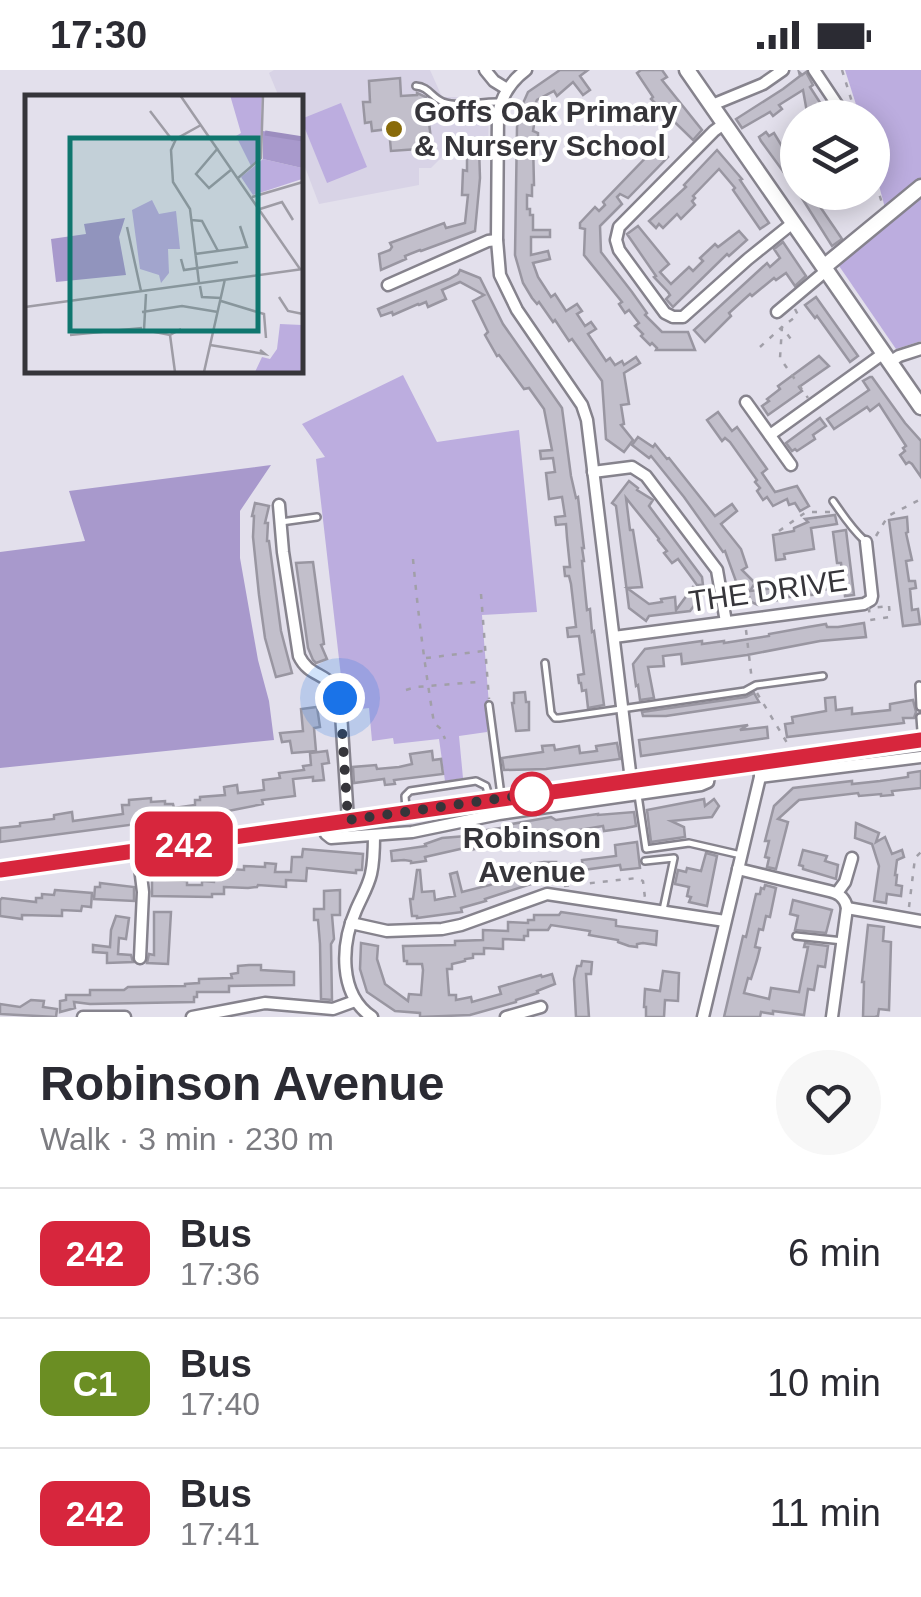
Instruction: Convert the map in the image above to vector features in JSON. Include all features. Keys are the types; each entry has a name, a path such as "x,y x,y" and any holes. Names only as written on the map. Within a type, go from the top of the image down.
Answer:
{"main road":[{"path":"687,70 921,407"},
{"path":"826,268 921,187"},
{"path":"0,870 496,798 564,797 635,787 710,769 760,770 921,740"}],"street":[{"path":"484,70 507,89"},
{"path":"526,70 517,76 500,102 500,276 508,296 584,410 635,787"},
{"path":"712,105 762,84 783,70"},
{"path":"814,70 837,100"},
{"path":"725,124 619,228 619,250 665,313 682,317 794,222"},
{"path":"388,285 497,240"},
{"path":"777,312 826,268"},
{"path":"770,435 812,403 887,357 921,349"},
{"path":"746,402 791,465"},
{"path":"594,472 632,467 646,476 717,570 726,622"},
{"path":"279,505 299,656 307,669 331,682 340,698 348,820"},
{"name":"THE DRIVE","path":"614,638 868,602 872,592 866,542"},
{"path":"703,1017 760,770 921,757"},
{"path":"323,824 331,838 412,832 564,797"},
{"path":"372,1017 356,1001 347,980 346,940 370,877 374,835"},
{"path":"138,850 142,892 140,958"},
{"path":"838,893 852,858"},
{"path":"738,869 838,893 844,899 847,908 832,1017"},
{"path":"351,923 387,931 442,929 538,895 561,894 725,921"},
{"path":"847,908 921,921"},
{"path":"192,1017 265,1003 332,1009 356,1001"},
{"path":"506,1017 542,1007"},
{"path":"83,1017 125,1017"}],"lane":[{"path":"416,86 427,88 445,102 500,102"},
{"path":"832,501 847,524 866,542"},
{"path":"280,522 317,517"},
{"path":"545,663 551,713 555,718 824,676"},
{"path":"920,685 920,707"},
{"path":"489,706 496,798"},
{"path":"920,717 921,731"},
{"path":"635,787 646,849 690,842 741,855"},
{"path":"643,864 674,858 663,908"},
{"path":"796,936 843,941"}],"path":[{"path":"842,70 845,100"},
{"path":"884,210 886,216"},
{"path":"760,347 798,315 790,302"},
{"path":"782,327 792,342"},
{"path":"782,327 780,358 812,403"},
{"path":"866,542 878,534 888,516 921,498"},
{"path":"778,531 806,512 840,510"},
{"path":"414,559 420,638 434,723 445,739"},
{"path":"481,594 489,706"},
{"path":"888,606 890,617 870,620 869,608 888,606"},
{"path":"426,658 484,651"},
{"path":"406,690 477,682"},
{"path":"907,918 915,858 921,852"},
{"path":"643,864 645,900 663,908"},
{"path":"561,894 561,886 637,878 643,882"}],"shaded area":[{"name":"Goffs Oak Primary & Nursery School","path":"430,70 442,97 462,97 464,107 483,107 489,112 488,146 453,146 431,168 419,168 419,185 319,204 302,159 302,95 278,95 269,73"},
{"path":"845,70 921,70 921,180 890,204 890,100 855,100"},
{"path":"341,103 367,167 327,183 302,119"},
{"path":"921,194 921,341 896,349 837,263"},
{"path":"403,375 437,442 519,430 537,612 482,615 489,705 487,732 459,736 463,778 445,781 439,739 394,744 393,738 372,741 369,708 345,711 316,459 325,457 302,424"},
{"path":"271,465 240,511 240,558 274,740 0,768 0,552 85,541 69,491"}],"building":[{"path":"560,70 588,70 580,76 590,90 583,95 573,82 557,96 554,91 537,100 531,114 530,124 538,133 538,142 533,142 534,185 532,196 527,195 527,209 533,215 533,230 550,230 550,237 531,237 531,255 548,251 550,259 533,263 538,277 566,311 577,304 582,311 577,314 585,326 591,322 596,329 588,334 606,361 610,358 615,365 622,361 624,365 636,357 640,363 624,373 629,404 621,405 621,425 633,440 624,452 606,439 602,381 572,339 569,341 555,320 532,298 515,255 520,110 528,92"},
{"path":"662,70 667,77 662,80 702,130 693,140 651,99 637,73"},
{"path":"799,72 806,72 818,100 805,100 803,90 780,100 780,111 773,116 770,112 742,128 736,119 800,76"},
{"path":"400,78 401,96 417,93 426,97 432,148 391,151 389,129 372,131 371,122 365,123 363,102 370,102 369,81"},
{"path":"766,132 769,136 774,133 780,143 780,167 761,141 759,137"},
{"path":"657,146 668,157 628,198 620,194 617,197 622,204 600,226 601,252 645,315 662,332 688,332 695,350 656,350 650,345 635,326 639,323 629,310 625,313 619,304 622,302 584,255 585,229 580,228 580,223 595,207 599,211 605,205 603,202"},
{"path":"467,147 479,147 475,231 405,256 406,259 381,270 379,254 390,250 390,243 444,223 446,228 465,223 468,195 462,195"},
{"path":"717,150 742,179 769,223 760,229 719,169 693,196 695,205 681,219 677,214 663,228 659,224 656,228 649,221 686,187"},
{"path":"809,210 822,210 842,239 832,246"},
{"path":"638,226 669,264 660,272 671,284 689,267 693,271 715,244 718,247 739,231 747,240 727,254 673,307 666,299 670,295 627,234"},
{"path":"783,242 806,276 795,286 786,273 774,278 729,313 731,316 705,342 694,330 767,263 770,267 780,258 774,249"},
{"path":"460,270 480,278 503,324 562,408 571,476 578,497 587,610 590,609 594,631 604,705 588,708 586,690 582,691 578,675 584,674 579,636 568,637 567,628 576,627 571,584 564,567 570,567 566,524 556,525 555,517 565,516 562,497 549,499 546,473 555,472 553,458 541,459 540,451 552,450 544,409 497,356 485,335 488,332 473,301 484,295 460,282 442,290 446,299 428,307 426,302 381,316 378,309 449,279"},
{"path":"816,297 858,356 850,362 805,305"},
{"path":"819,356 829,366 768,415 762,406 780,389 778,386"},
{"path":"870,377 921,441 921,477 900,455 906,446 879,404 870,411 867,407 834,429 827,419 869,390 863,381"},
{"path":"718,412 732,431 737,427 767,469 762,473 775,492 797,486 809,506 800,511 795,503 789,505 787,499 773,506 767,497 763,500 757,491 757,480 730,442 725,438 722,441 707,420"},
{"path":"820,418 826,426 813,435 815,439 792,451 786,443"},
{"path":"638,437 653,447 655,444 669,458 715,516 732,504 737,511 721,524 741,549 747,567 742,570 755,583 750,591 776,588 775,580 798,577 799,583 843,579 833,532 846,530 854,595 845,596 844,587 821,590 821,594 779,598 766,604 751,602 735,587 725,551 651,456 632,445"},
{"path":"629,481 653,500 649,506 702,577 703,585 697,585 678,559 672,563 659,539 626,498 642,587 627,588 649,604 675,597 676,610 693,587 703,594 690,611 649,616 646,621 629,608 616,506 612,503"},
{"path":"255,503 269,506 265,523 267,541 292,673 276,677 259,595 252,516"},
{"path":"835,515 837,524 811,528 814,549 784,554 785,559 776,560 773,535 794,531 808,522 805,519"},
{"path":"907,517 912,560 906,561 909,581 915,581 916,588 910,589 912,610 918,609 920,624 903,626 889,520"},
{"path":"313,562 324,644 321,645 327,659 316,663 308,648 296,563"},
{"path":"864,623 866,637 682,664 681,654 663,656 664,666 648,667 654,698 640,700 633,664 645,649 702,641 724,643 826,624 838,627"},
{"path":"525,692 529,730 516,731 514,693"},
{"path":"754,693 759,702 666,716 643,716 642,712 746,697"},
{"path":"835,697 836,710 852,708 852,714 890,710 890,704 913,700 916,712 914,718 903,718 904,723 787,737 785,724 793,723 792,717 826,711 825,698"},
{"path":"317,707 320,727 314,728 316,751 292,753 290,741 282,742 280,733 303,731 301,709"},
{"path":"748,725 740,730 767,727 768,738 641,756 639,740"},
{"path":"617,743 620,759 504,770 502,758 543,752 542,746 554,745 555,750 579,746 580,753"},
{"path":"327,751 329,763 322,764 324,780 293,779 295,796 262,800 263,804 223,812 0,842 0,828 72,812 73,821 123,814 122,805 129,805 129,800 151,798 151,802 165,801 174,808 195,805 200,797 225,795 224,787 237,785 238,793 264,790 263,780 280,778 279,773 304,770 303,766 311,765 310,753"},
{"path":"432,751 433,760 441,759 443,774 394,780 395,784 385,785 384,779 354,783 353,767 399,767 412,764 410,754"},
{"path":"921,771 921,788 892,791 893,795 858,793 799,800 778,819 788,822 776,869 767,867 769,841 765,841 774,806 793,788 880,781"},
{"path":"704,799 705,806 714,799 719,806 712,817 671,821 684,827 685,837 651,842 647,810"},
{"path":"634,812 636,826 530,833 509,842 508,838 489,841 490,846 425,857 426,861 392,861 391,851 426,846 442,838 478,835 506,825 551,817 556,820"},
{"path":"856,823 879,833 876,842 885,837 892,854 902,850 904,857 897,860 895,875 896,885 902,886 901,896 887,894 886,903 874,901 879,866 872,844 855,838"},
{"path":"637,842 640,868 621,870 620,865 583,870 582,860 616,856 615,845"},
{"path":"303,849 363,854 362,870 356,873 307,868 306,881 286,880 286,887 224,887 224,894 212,897 152,896 152,879 202,885 202,881 214,882 215,873 232,874 232,869 265,867 265,863 276,864 275,872 291,872 292,857 302,857"},
{"path":"803,850 827,856 825,861 838,865 836,879 803,869 799,865"},
{"path":"706,853 717,856 707,906 689,902 689,887 675,884 678,870 701,871"},
{"path":"556,862 555,867 579,864 580,875 531,879 531,884 461,908 462,912 412,916 410,899 417,870 422,892 434,891 435,900 455,896 450,874 457,872 462,892 506,881 518,876 516,871 531,867 530,864"},
{"path":"100,883 134,887 134,901 94,899 95,887 100,887"},
{"path":"765,885 776,888 770,917 766,916 763,930 759,929 755,947 760,948 744,993 769,999 771,988 799,992 808,947 804,947 805,943 828,946 825,967 818,966 814,990 808,989 804,1015 773,1011 761,1012 760,1017 724,1017 756,894"},
{"path":"55,890 92,893 91,907 62,910 62,916 0,916 2,898 36,902 42,894 54,895"},
{"path":"340,890 340,915 332,915 332,1000 321,999 320,944 314,909 324,909 324,891"},
{"path":"793,900 832,910 826,933 795,930 798,916 790,914"},
{"path":"154,912 171,912 168,964 147,963 149,954 154,955"},
{"path":"561,912 616,920 616,926 657,931 656,945 629,946 589,935 590,931 551,925 548,930 528,930 524,940 503,939 503,949 484,948 484,954 473,954 473,958 447,969 449,995 456,995 456,1000 471,997 472,1002 501,994 499,987 541,975 552,974 555,984 516,1002 470,1015 420,1017 420,1013 395,1011 367,992 360,969 361,943 378,946 377,959 385,984 408,1001 409,994 421,995 423,970 422,964 404,961 403,946 483,940 483,930 508,931 508,922 528,923 534,915"},
{"path":"116,916 129,918 126,939 119,938 118,954 131,955 133,962 107,963 107,953 93,952 93,945 110,947"},
{"path":"868,925 884,927 883,941 891,942 889,1010 879,1009 875,1017 863,1017"},
{"path":"582,961 592,962 591,974 586,974 589,1017 576,1017 574,979"},
{"path":"261,965 261,970 294,972 294,985 229,986 229,992 197,992 194,1002 74,1002 75,1008 60,1012 60,1001 66,1000 66,995 90,995 90,990 128,987 185,986 199,983 199,979 232,978 231,974 238,973 238,966"},
{"path":"663,971 679,973 678,1001 665,1000 664,1017 646,1017 645,989 660,991"},
{"path":"31,1000 44,1001 43,1007 57,1009 56,1017 0,1014 0,1004 20,1007"}],"bus line":[{"name":"242","path":"0,870 921,740"}],"place":[{"name":"Goffs Oak Primary & Nursery School","path":"394,129"},
{"name":"Robinson Avenue","path":"532,794"}],"route":[{"path":"340,698 348,820 532,794"}]}
